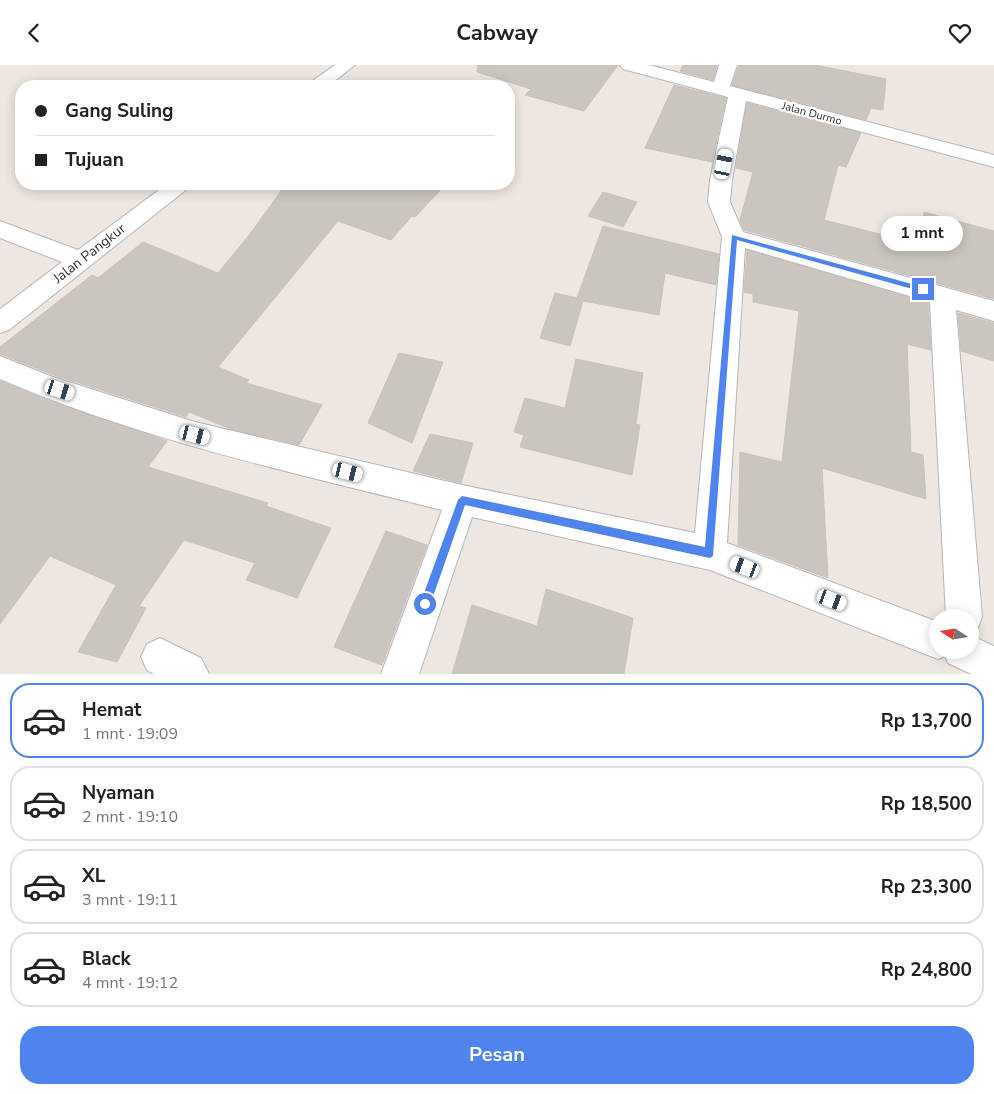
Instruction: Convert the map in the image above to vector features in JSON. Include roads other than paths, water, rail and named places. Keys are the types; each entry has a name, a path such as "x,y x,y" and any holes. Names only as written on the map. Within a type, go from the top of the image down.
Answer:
{"street":[{"path":"325,80 346,65"},
{"name":"Jalan Durmo","path":"629,65 994,161"},
{"path":"710,553 734,237 719,202 729,91 728,65"},
{"name":"Jalan Pangkur","path":"0,323 172,190"},
{"path":"0,229 80,260"},
{"path":"734,237 994,311"},
{"path":"942,295 963,609"},
{"path":"0,367 42,385 195,435 462,500 710,553 929,633"},
{"path":"400,674 462,500"}]}
